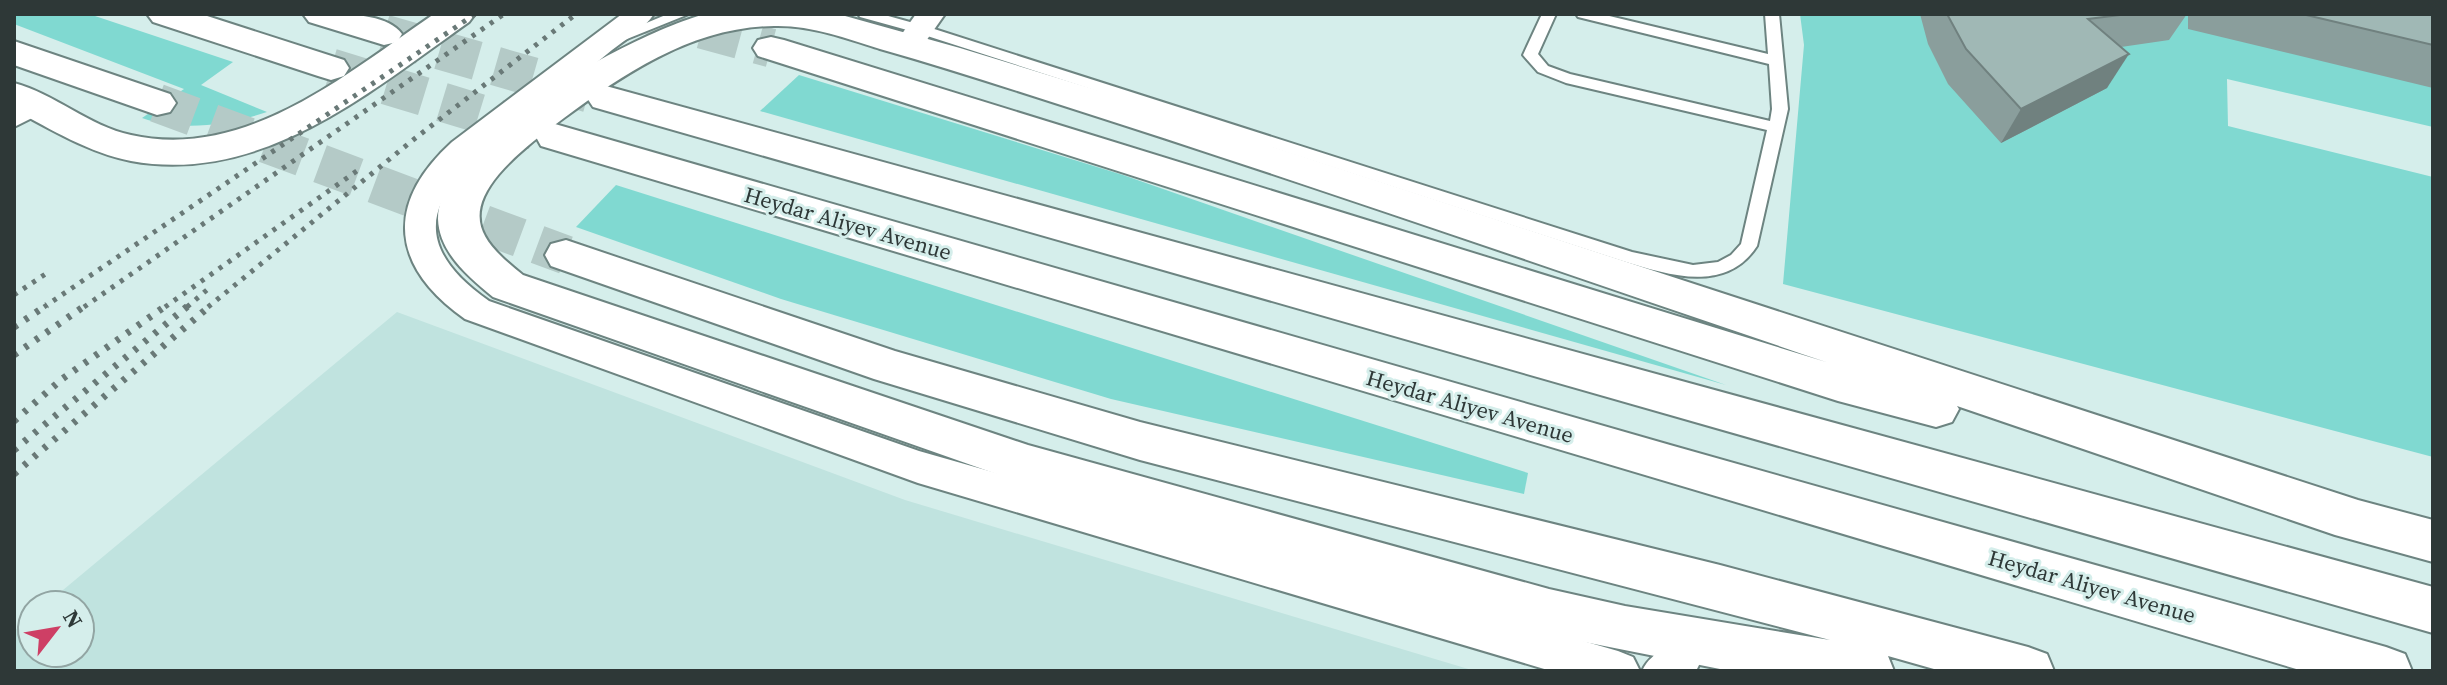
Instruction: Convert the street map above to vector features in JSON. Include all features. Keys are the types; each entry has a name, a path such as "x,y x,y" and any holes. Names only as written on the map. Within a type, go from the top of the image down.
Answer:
{"main road":[{"path":"165,14 331,68"},
{"path":"321,14 384,34"},
{"path":"21,106 128,147 154,152 213,148 261,135 298,119 457,14"},
{"path":"1868,671 1682,661 1533,608 1028,465 508,286 485,271 468,248 460,228 461,200 472,177 487,159 593,77 647,46 721,22 772,15 921,30 1116,109 2363,522"},
{"path":"771,48 1838,383 2433,541"},
{"path":"14,52 157,103"},
{"path":"606,98 2433,610"},
{"name":"Heydar Aliyev Avenue","path":"555,137 2386,671"},
{"path":"566,255 876,362 1140,441 1551,544 2028,671"},
{"path":"1551,544 1638,574 1666,590 1685,622 1682,661"}],"street":[{"path":"640,14 463,150 443,170 424,201 419,222 420,243 426,259 438,278 481,312 918,467 1618,671"}],"lane":[{"path":"585,57 634,31 682,14"},
{"path":"865,14 1629,257 1689,273 1714,270 1738,262 1749,246 1780,109 1772,14"},
{"path":"1549,14 1530,55 1543,69 1566,78 1775,127"},
{"path":"1583,14 1777,61"}],"shaded area":[{"path":"14,14 89,14 233,62 201,85 267,112 189,126 142,118 184,89 14,24"},
{"path":"1800,14 2433,14 2433,127 2227,79 2228,126 2433,177 2433,457 1783,284 1804,45"},
{"path":"799,75 1123,175 1726,385 760,111"},
{"path":"616,185 1528,473 1524,494 1111,399 781,299 576,227"},
{"path":"397,312 905,500 1475,671 14,671 16,629 16,669 96,669 96,589 64,589"}],"building":[{"path":"1947,14 2128,14 2088,19 2129,54 2021,109 1966,49"},
{"path":"2302,14 2433,14 2433,45"}],"tunnel":[{"path":"646,14 771,48"},
{"path":"384,34 596,95"},
{"path":"331,68 543,133"},
{"path":"157,103 566,255"}],"railway":[{"path":"44,307 475,14"},
{"path":"84,307 504,14"},
{"path":"208,307 413,140 576,14"},
{"path":"165,307 361,168"},
{"path":"14,295 47,273"},
{"path":"187,307 208,289"},
{"path":"14,355 86,305"},
{"path":"14,421 62,379 167,305"},
{"path":"14,450 189,305"},
{"path":"14,474 211,305"},
{"path":"14,327 44,307"}]}
